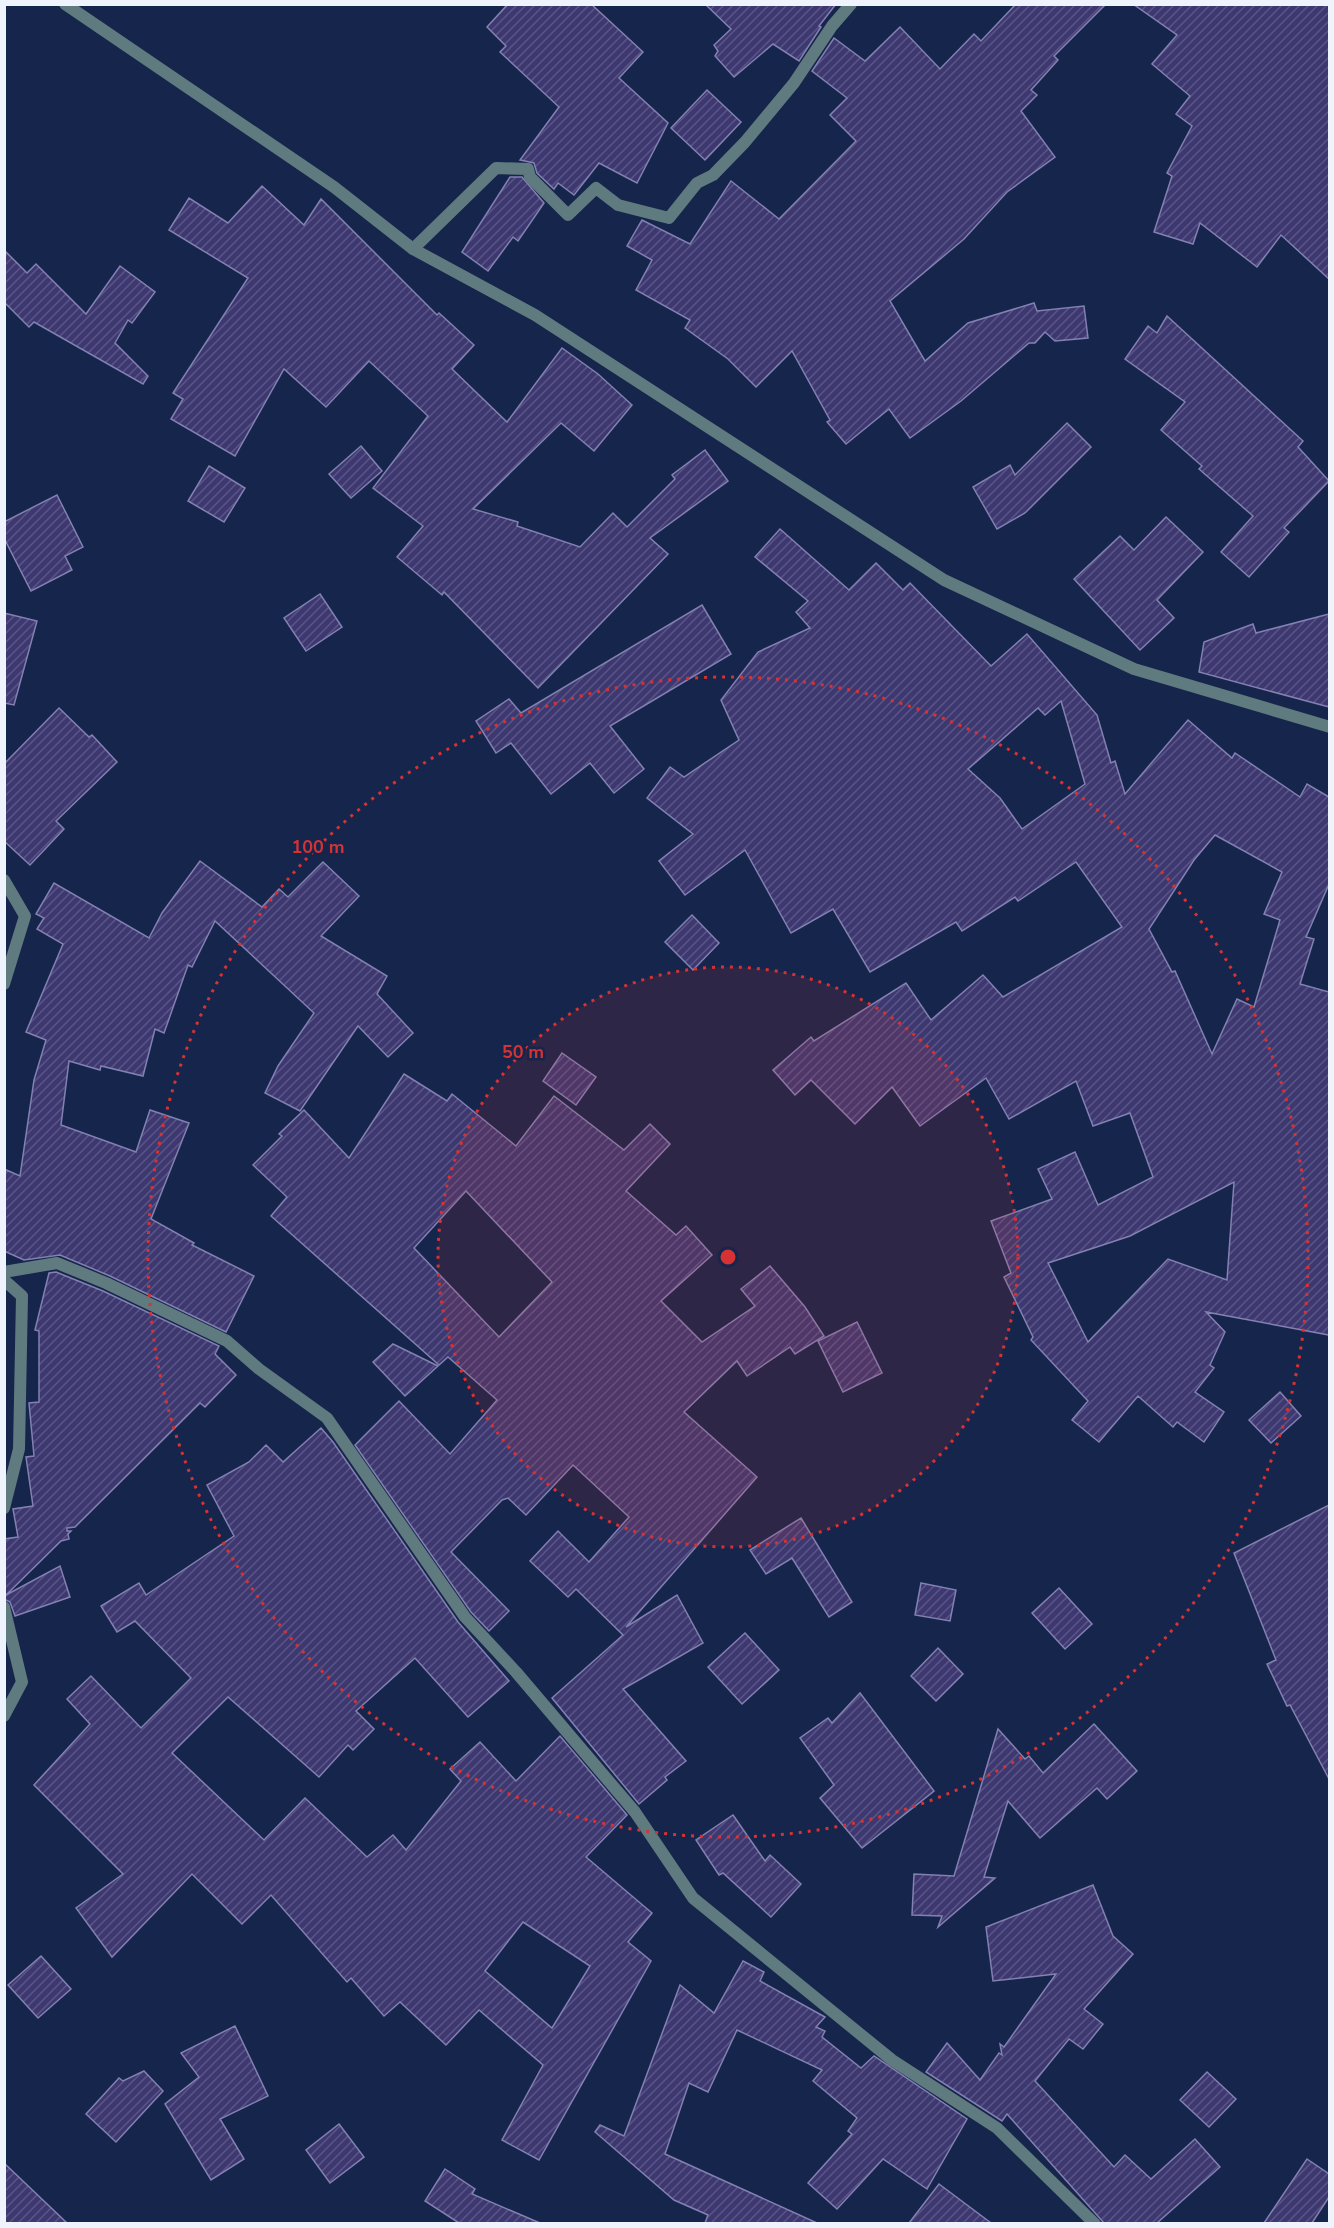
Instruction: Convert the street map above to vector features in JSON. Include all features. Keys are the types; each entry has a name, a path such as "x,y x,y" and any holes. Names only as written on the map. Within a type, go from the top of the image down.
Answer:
{"street":[{"path":"65,4 334,187 413,249 535,315 944,580 1134,669 1329,727"},
{"path":"413,249 496,168 528,170 530,177 568,214 596,188 618,205 669,218 696,183 713,175 745,142 794,83 851,4"},
{"path":"4,880 25,916 4,984"},
{"path":"4,1272 57,1263 106,1283 227,1341 259,1369 327,1418 465,1617 516,1672 635,1812 693,1898 892,2060 997,2128 1095,2223"},
{"path":"4,1280 22,1296 19,1449 4,1508"},
{"path":"4,1607 22,1682 4,1716"}],"building":[{"path":"508,4 591,4 643,52 619,78 668,123 637,183 599,163 574,195 558,183 554,189 537,173 534,163 520,160 559,107 500,52 506,46 487,27"},
{"path":"705,4 836,4 819,26 821,27 799,61 773,44 734,77 715,56 718,51 714,45 731,29"},
{"path":"1016,4 1106,4 1054,56 1058,60 1031,90 1037,95 1021,111 1055,157 1007,192 964,239 890,301 925,361 968,323 1034,303 1037,311 1084,306 1088,338 1055,341 1045,332 1035,343 1029,343 961,401 910,438 889,409 846,444 827,422 830,420 792,351 756,387 728,359 685,328 690,320 636,290 652,260 627,246 642,220 690,244 731,181 779,219 856,141 830,115 847,98 812,71 834,38 865,61 900,27 940,69 974,34 981,41"},
{"path":"1133,4 1329,4 1329,279 1281,235 1257,267 1200,223 1193,244 1154,232 1172,176 1167,173 1192,126 1176,114 1190,96 1152,64 1177,35"},
{"path":"707,90 741,122 705,160 671,128"},
{"path":"510,177 522,177 544,203 518,241 513,237 488,271 462,252"},
{"path":"262,186 304,225 321,199 437,315 439,313 474,345 452,369 507,422 562,348 598,374 632,405 594,451 561,423 473,509 518,522 517,526 580,547 613,513 627,527 675,479 672,475 705,450 728,481 650,538 668,554 538,688 444,592 442,595 397,557 423,526 373,488 428,416 369,361 326,407 284,369 235,456 171,419 183,399 173,393 248,278 169,230 189,198 228,223"},
{"path":"4,250 27,273 36,264 86,314 120,266 155,292 132,323 128,320 115,343 148,376 143,384 34,322 29,327 4,302"},
{"path":"1167,316 1303,441 1298,447 1329,481 1284,528 1289,532 1249,577 1221,552 1253,516 1199,469 1202,466 1161,430 1185,402 1125,359 1148,326 1157,333"},
{"path":"1067,423 1091,447 1025,513 997,529 973,487 1010,465 1015,475"},
{"path":"361,446 382,471 351,498 329,474"},
{"path":"209,466 245,488 224,522 188,501"},
{"path":"57,495 83,547 65,556 72,570 31,591 4,538 4,522"},
{"path":"1166,517 1203,552 1157,600 1174,618 1140,650 1074,579 1120,536 1134,550"},
{"path":"780,529 849,590 876,563 903,590 910,583 991,666 1027,634 1097,715 1111,763 1115,761 1125,794 1188,720 1232,758 1235,753 1300,797 1307,784 1329,797 1329,884 1306,937 1314,939 1300,984 1329,992 1329,1335 1206,1312 1225,1332 1210,1365 1214,1368 1195,1392 1224,1412 1204,1442 1177,1422 1173,1427 1138,1396 1099,1442 1072,1420 1088,1401 1031,1340 1033,1337 1004,1277 1011,1273 991,1221 1052,1199 1038,1169 1075,1152 1098,1205 1153,1177 1130,1113 1093,1126 1076,1081 1009,1119 986,1078 920,1126 892,1087 855,1124 811,1080 795,1095 773,1070 811,1037 814,1041 906,983 931,1020 983,975 1003,997 1122,927 1076,862 1018,901 1015,897 962,931 956,922 870,972 833,909 791,933 745,850 685,895 659,861 693,834 647,798 670,767 684,777 739,740 721,700 758,652 810,628 796,612 808,601 755,557","holes":["1061,701 1085,784 1022,829 1000,798 968,769 1038,708 1045,715","1215,835 1282,872 1264,914 1280,920 1254,1007 1237,999 1212,1054 1175,971 1172,972 1149,929 1194,860","1234,1182 1227,1280 1168,1259 1088,1342 1048,1263 1130,1236"]},
{"path":"320,594 342,627 306,651 284,618"},
{"path":"702,605 731,654 610,726 644,769 614,793 590,763 551,794 511,743 496,753 476,721 509,699 521,713"},
{"path":"4,613 37,621 14,705 4,703"},
{"path":"1329,614 1329,707 1199,672 1204,642 1253,624 1256,633"},
{"path":"59,708 89,737 92,735 117,762 56,821 64,829 30,865 4,841 4,764"},
{"path":"200,861 262,907 279,889 288,897 323,862 359,896 321,936 387,976 377,994 413,1033 388,1057 358,1026 300,1111 265,1093 278,1066 314,1013 215,921 192,967 188,965 164,1033 155,1029 143,1076 101,1066 100,1070 69,1061 61,1125 136,1152 150,1110 189,1123 151,1219 194,1243 192,1245 254,1276 226,1332 110,1276 60,1255 24,1260 4,1251 4,1169 20,1176 34,1080 46,1040 26,1032 63,944 37,929 44,918 36,914 54,883 149,938 162,913"},
{"path":"692,915 719,943 693,970 665,942"},
{"path":"562,1053 596,1077 576,1105 543,1081"},
{"path":"404,1074 447,1101 452,1094 516,1146 554,1096 624,1150 650,1124 670,1144 626,1191 676,1235 686,1226 712,1255 661,1301 702,1342 755,1306 741,1289 770,1266 805,1307 824,1336 795,1354 790,1347 747,1376 737,1361 684,1412 757,1477 626,1627 677,1595 703,1643 623,1689 686,1761 665,1777 667,1780 639,1804 552,1698 623,1635 576,1589 568,1597 530,1561 558,1531 589,1562 629,1517 573,1465 526,1515 508,1498 502,1500 451,1552 509,1611 489,1631 471,1612 355,1445 399,1401 450,1454 497,1400 448,1357 439,1365 271,1216 287,1197 253,1165 282,1136 279,1134 304,1110 349,1158","holes":["466,1191 552,1282 499,1337 414,1248"]},
{"path":"56,1272 103,1291 219,1346 215,1354 236,1375 205,1407 200,1403 75,1527 67,1528 67,1531 71,1531 68,1534 69,1539 61,1541 6,1595 60,1566 70,1597 15,1616 10,1602 4,1599 4,1539 18,1537 13,1509 33,1506 26,1457 34,1456 29,1403 39,1402 39,1331 35,1330 49,1273"},
{"path":"857,1322 882,1373 843,1392 818,1341"},
{"path":"393,1344 438,1366 405,1396 373,1362"},
{"path":"1280,1392 1301,1416 1271,1443 1249,1420"},
{"path":"321,1428 458,1622 509,1681 468,1717 415,1658 356,1711 374,1729 353,1750 348,1745 319,1777 228,1697 172,1753 264,1840 305,1798 367,1857 393,1835 406,1850 461,1781 450,1769 480,1742 516,1781 560,1736 627,1815 586,1857 652,1913 628,1942 651,1961 539,2160 502,2140 543,2065 479,2010 446,2045 400,2002 384,2016 351,1978 347,1982 271,1895 242,1924 192,1874 112,1957 76,1908 123,1874 34,1785 90,1724 67,1699 91,1676 141,1728 191,1678 135,1621 117,1632 101,1606 139,1583 146,1595 234,1536 207,1485 249,1462 266,1445 283,1462","holes":["523,1922 590,1966 552,2028 485,1971"]},
{"path":"1329,1505 1329,1779 1290,1705 1287,1706 1267,1664 1276,1660 1234,1553"},
{"path":"801,1518 852,1602 829,1617 792,1558 766,1574 750,1550"},
{"path":"921,1583 956,1590 950,1621 915,1615"},
{"path":"1059,1588 1092,1624 1065,1649 1032,1613"},
{"path":"745,1633 779,1670 742,1704 708,1667"},
{"path":"938,1648 963,1674 936,1701 911,1676"},
{"path":"860,1693 934,1791 862,1848 820,1798 834,1785 800,1738 828,1718 832,1723"},
{"path":"1094,1724 1137,1771 1107,1799 1097,1788 1040,1838 1008,1801 984,1877 995,1878 938,1927 942,1916 912,1915 914,1874 954,1876 998,1729 1025,1759 1029,1756 1043,1773"},
{"path":"733,1815 765,1861 770,1855 801,1884 771,1917 723,1873 719,1875 696,1840"},
{"path":"1093,1885 1113,1936 1133,1954 1084,2009 1103,2024 1083,2049 1069,2039 1035,2081 1114,2167 1125,2155 1151,2179 1195,2139 1220,2167 1157,2223 1104,2223 1007,2114 1002,2121 926,2072 947,2043 980,2080 999,2053 1002,2055 1000,2044 1004,2047 1056,1974 993,1981 986,1927"},
{"path":"41,1956 71,1989 38,2018 8,1985"},
{"path":"743,1961 764,1972 760,1981 825,2017 816,2027 825,2031 822,2037 861,2068 874,2056 967,2119 927,2189 883,2159 837,2209 808,2183 852,2134 848,2131 857,2118 813,2081 822,2070 737,2030 708,2092 689,2083 665,2154 817,2223 705,2223 708,2215 674,2200 595,2132 600,2125 624,2136 680,1985 714,2013"},
{"path":"235,2026 268,2096 220,2119 244,2159 211,2180 165,2104 199,2077 181,2053"},
{"path":"144,2071 163,2091 116,2142 86,2114 119,2078 123,2081"},
{"path":"1207,2072 1236,2099 1209,2127 1180,2100"},
{"path":"339,2124 364,2157 330,2183 306,2150"},
{"path":"1307,2159 1329,2174 1329,2197 1312,2223 1264,2223"},
{"path":"4,2163 67,2223 4,2223"},
{"path":"445,2169 475,2189 472,2194 540,2223 459,2223 425,2201"},
{"path":"939,2184 991,2223 909,2223"}]}
